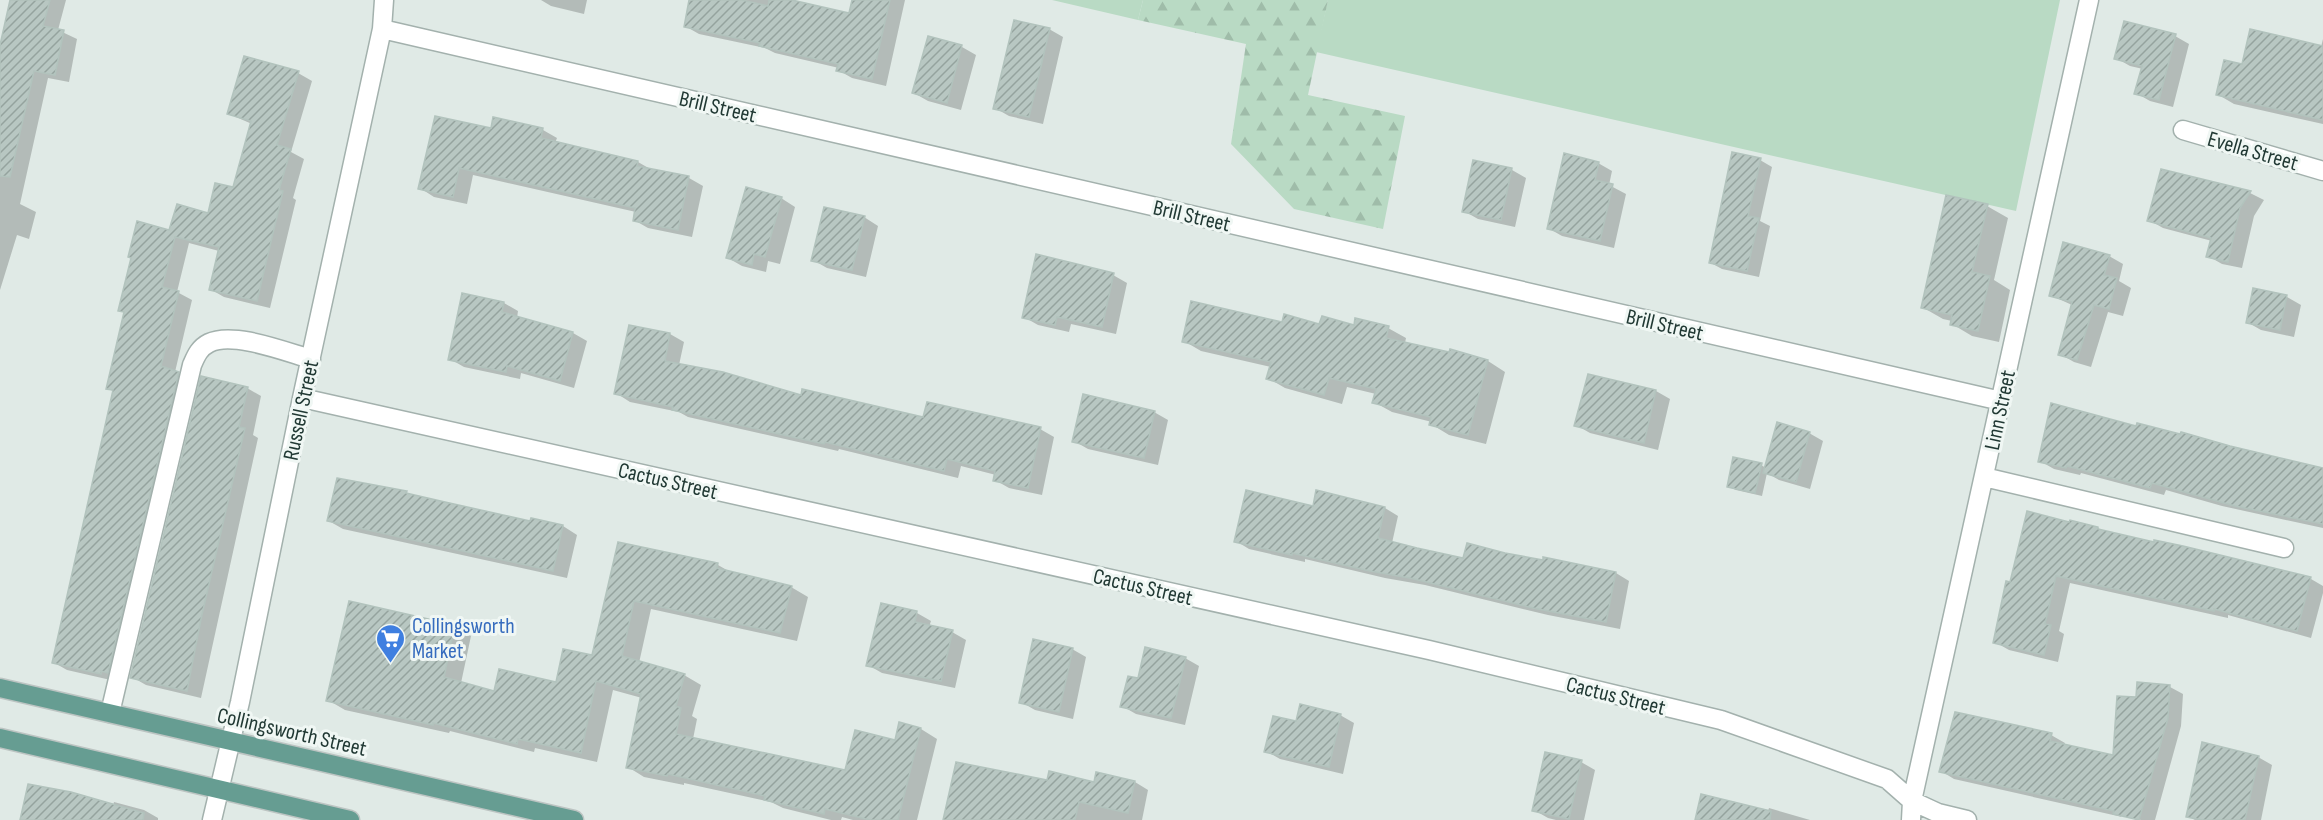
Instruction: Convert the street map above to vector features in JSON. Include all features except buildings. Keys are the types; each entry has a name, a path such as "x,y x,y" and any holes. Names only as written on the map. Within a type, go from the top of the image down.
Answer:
{"main road":[{"name":"Collingsworth Street","path":"0,688 574,820"},
{"path":"0,738 350,820"}],"street":[{"name":"Russell Street","path":"212,820 232,742 302,398 382,28 384,0"},
{"name":"Linn Street","path":"1911,820 1912,801 2089,0"},
{"name":"Brill Street","path":"382,28 2001,401"},
{"name":"Evella Street","path":"2183,130 2323,171"},
{"path":"110,713 192,365 198,351 210,342 226,339 240,340 311,359"},
{"name":"Cactus Street","path":"302,398 1429,650 1721,720 1887,779 1912,801 1938,813 1967,820"},
{"path":"1984,477 2284,548"}],"green space":[{"path":"1052,0 1143,0 1138,20"},
{"path":"1143,0 1328,0 1308,95 1405,116 1383,229 1294,209 1231,144 1246,44 1138,20"},
{"path":"1328,0 2060,0 2016,211 1316,52"}],"place":[{"name":"Collingsworth Market","path":"391,664"}]}
